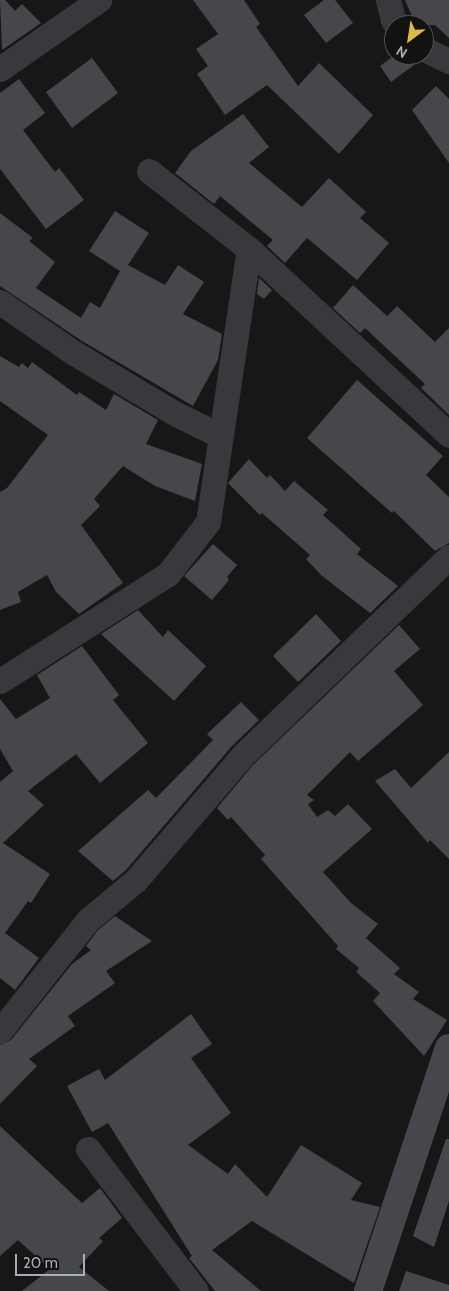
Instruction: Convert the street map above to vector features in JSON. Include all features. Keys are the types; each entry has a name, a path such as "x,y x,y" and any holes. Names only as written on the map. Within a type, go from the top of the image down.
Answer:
{"main road":[{"path":"368,1291 449,1048"}],"street":[{"path":"0,69 99,0"},
{"path":"388,0 392,15"},
{"path":"434,54 449,61"},
{"path":"149,171 249,249 449,435"},
{"path":"0,682 168,574 208,522 249,249"},
{"path":"0,302 74,353 176,414 221,436"},
{"path":"0,1031 88,920 136,880 243,755 449,557"},
{"path":"88,1149 196,1291"}],"building":[{"path":"0,0 5,0 15,11 22,4 41,23 2,50"},
{"path":"193,0 244,0 260,24 256,27 298,86 319,63 373,115 339,154 267,85 225,115 197,74 208,66 196,49 218,34"},
{"path":"324,0 335,0 353,23 326,43 304,15"},
{"path":"405,0 449,0 449,38 434,25 434,15 412,15"},
{"path":"92,58 118,93 72,128 46,92"},
{"path":"384,63 384,65 414,65 391,82 380,66"},
{"path":"19,79 45,113 23,130 55,172 59,168 84,200 46,229 0,169 0,93"},
{"path":"436,86 449,99 449,163 412,110"},
{"path":"243,114 269,147 249,163 302,207 329,178 366,212 360,218 389,243 357,280 307,238 285,263 267,246 273,240 220,196 214,204 175,173 191,151"},
{"path":"115,211 149,233 128,265 165,285 178,265 204,282 183,314 222,334 218,360 193,406 82,341 0,286 0,213 33,238 29,241 55,262 36,288 81,318 90,302 100,308 120,271 89,251"},
{"path":"259,278 272,290 264,299 257,294"},
{"path":"353,285 387,316 397,306 435,342 449,328 449,415 421,388 425,384 365,328 360,333 333,308"},
{"path":"0,356 19,367 22,363 28,368 32,362 77,395 79,392 106,410 114,394 158,420 146,444 202,464 195,501 155,486 123,466 94,499 100,506 81,525 123,583 79,614 56,592 47,575 18,592 21,602 0,610 0,492 7,488 48,435 0,401"},
{"path":"357,380 443,456 426,475 449,497 449,543 435,551 394,511 392,513 307,438"},
{"path":"249,459 267,478 270,475 285,491 294,481 328,510 323,515 361,549 357,554 398,586 370,613 321,575 306,559 310,555 262,513 260,515 228,483"},
{"path":"213,544 237,565 227,577 229,580 212,600 184,576"},
{"path":"138,610 163,637 168,630 206,666 174,701 101,634"},
{"path":"316,614 341,641 298,682 273,656"},
{"path":"399,625 420,649 394,671 423,705 358,761 350,752 307,795 314,800 308,804 317,817 328,810 335,816 348,804 372,829 323,872 351,903 378,924 366,938 400,968 394,974 419,992 413,999 447,1020 424,1056 373,1001 380,993 356,972 359,968 336,949 338,946 261,859 265,855 231,817 228,820 217,808 253,765"},
{"path":"82,646 119,695 113,700 148,743 100,783 76,754 28,791 44,805 3,843 50,874 31,903 28,901 5,933 39,958 15,990 0,978 0,782 13,771 0,749 0,699 16,719 50,698 37,675"},
{"path":"241,702 259,720 232,746 126,870 113,881 78,851 148,790 156,798 213,740 207,734"},
{"path":"449,752 449,859 430,840 428,843 375,781 395,769 411,788"},
{"path":"115,916 152,941 106,971 115,983 68,1016 75,1026 29,1059 37,1066 0,1104 0,1045 11,1040 72,964 91,950 86,946 98,930"},
{"path":"191,1014 212,1044 191,1058 231,1113 188,1145 228,1174 235,1164 267,1197 301,1145 362,1183 351,1200 380,1207 354,1283 252,1221 212,1250 261,1291 215,1291 189,1258 192,1256 108,1123 92,1132 67,1086 99,1069 105,1080"},
{"path":"0,1126 82,1203 100,1188 122,1218 99,1238 103,1241 79,1267 109,1291 22,1291 50,1269 18,1240 0,1256"},
{"path":"446,1139 449,1139 449,1201 434,1247 413,1236"},
{"path":"406,1271 449,1285 449,1291 399,1291"}]}
